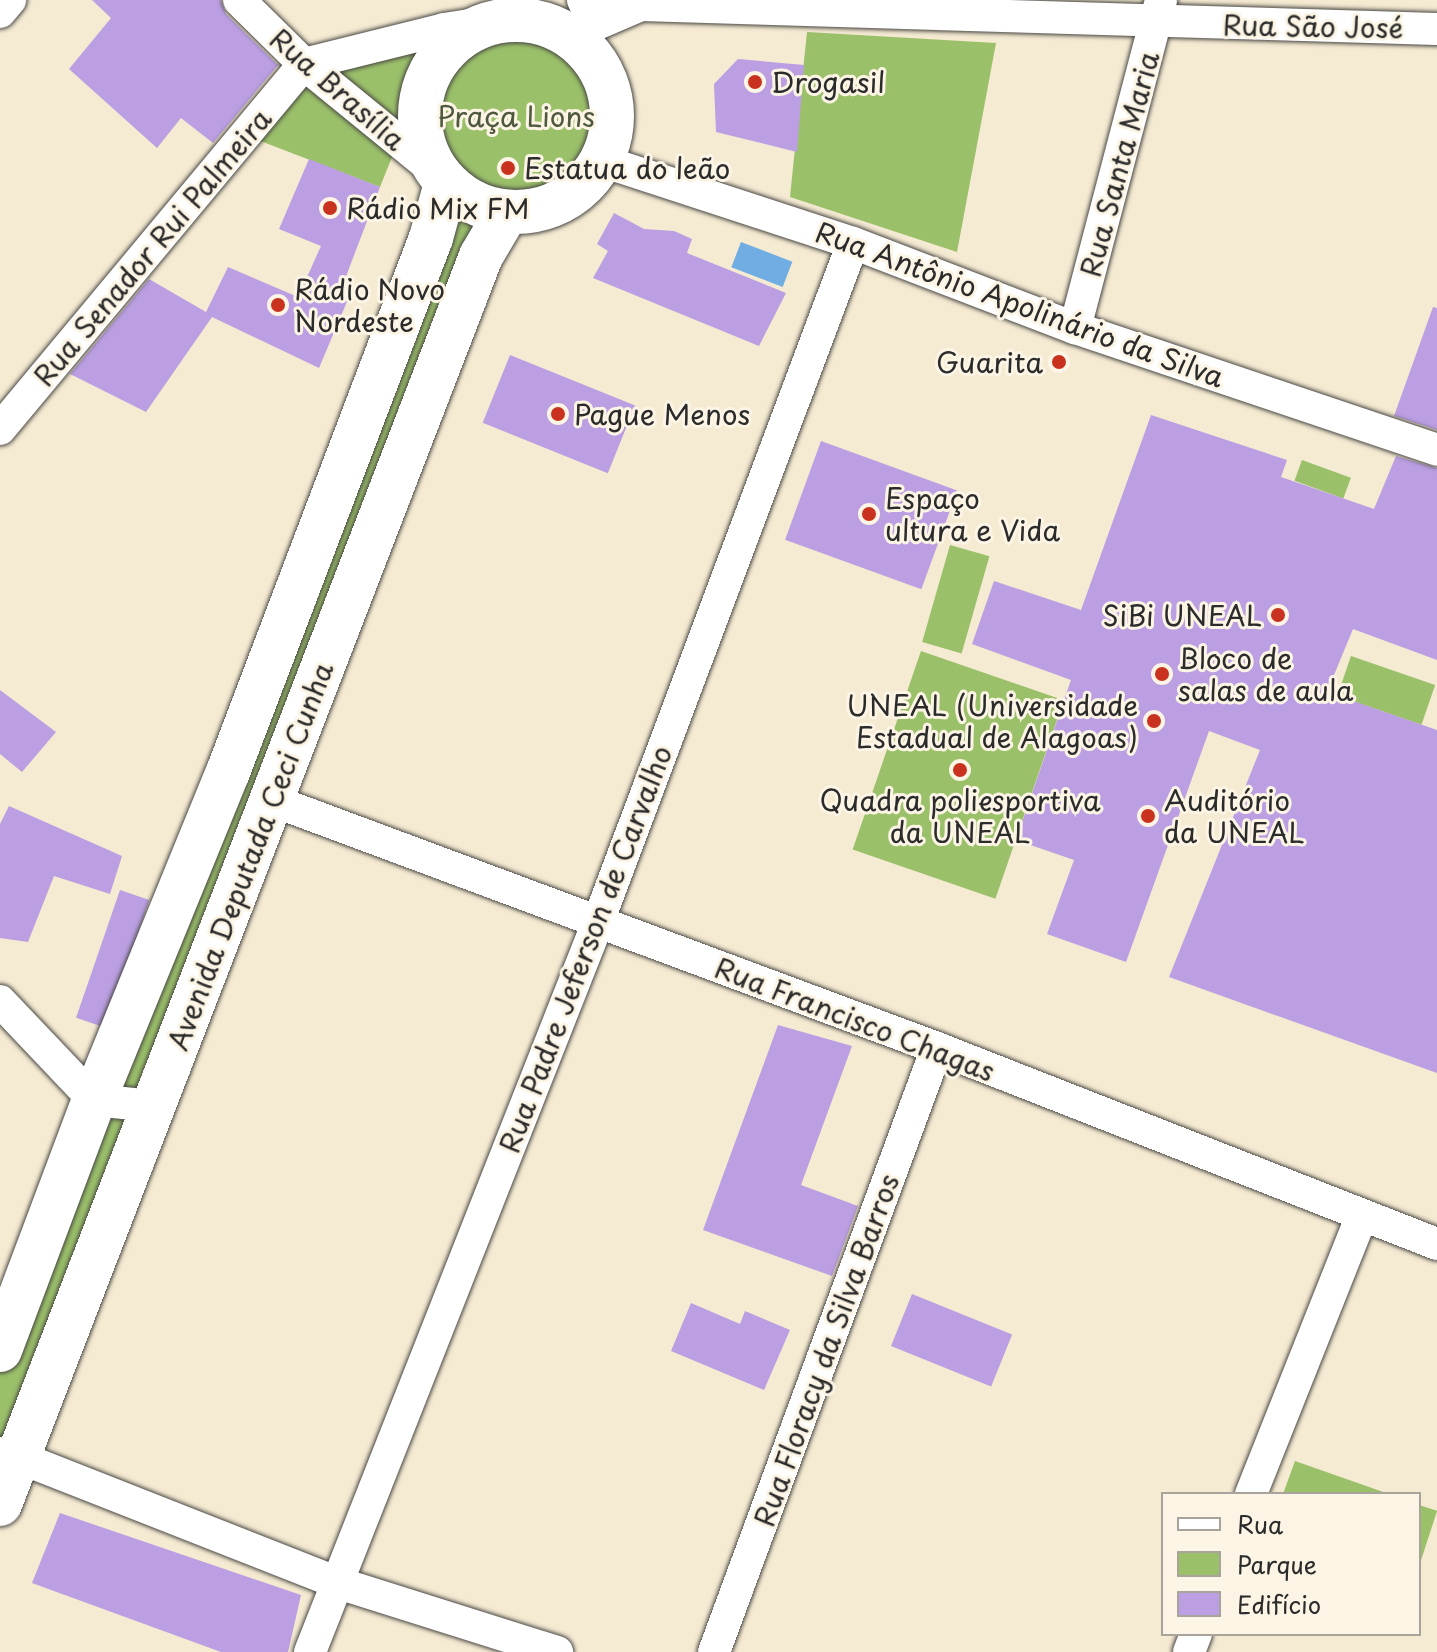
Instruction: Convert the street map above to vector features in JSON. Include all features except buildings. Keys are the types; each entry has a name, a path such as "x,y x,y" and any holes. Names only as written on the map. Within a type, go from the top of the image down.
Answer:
{"main road":[{"path":"565,15 606,78 613,105 602,161 578,190 545,208 507,212 464,197 443,179 423,141 421,102 433,66 459,37 495,21 565,15"},
{"name":"Avenida Deputada Ceci Cunha","path":"0,1350 94,1100 228,772 431,238 443,179"},
{"name":"Avenida Deputada Ceci Cunha","path":"0,1504 9,1455 153,1106 481,256 507,212"}],"street":[{"path":"0,12 10,0"},
{"name":"Rua Brasília","path":"239,0 304,64 443,179"},
{"name":"Rua São José","path":"565,15 641,5 1158,11 1437,29"},
{"name":"Rua Santa Maria","path":"1075,328 1158,11"},
{"path":"304,64 444,29 495,21"},
{"name":"Rua Senador Rui Palmeira","path":"0,429 304,64"},
{"name":"Rua Antônio Apolinário da Silva","path":"602,161 853,243 1075,328 1437,450"},
{"name":"Rua Padre Jeferson de Carvalho","path":"310,1652 335,1582 598,922 853,243"},
{"name":"Rua Francisco Chagas","path":"271,800 937,1048 1437,1244"},
{"path":"0,1001 94,1100 153,1106"},
{"name":"Rua Floracy da Silva Barros","path":"714,1652 937,1048"},
{"path":"1252,1492 1362,1215"},
{"path":"9,1455 335,1582 557,1652"}],"green space":[{"name":"Praça Lions","path":"526,19 549,24 571,35 606,78 613,105 602,161 578,190 545,208 507,212 0,1505 0,1350 446,183 398,142 380,187 245,135 304,64 495,21"},
{"path":"807,32 996,43 957,252 790,197"},
{"path":"1302,460 1351,478 1343,498 1294,481"},
{"path":"950,545 989,556 962,653 922,642"},
{"name":"Quadra poliesportiva da UNEAL","path":"921,651 1064,700 995,899 853,850"},
{"path":"1351,656 1435,685 1421,725 1337,696"},
{"path":"1295,1461 1383,1492 1284,1492"},
{"path":"1421,1506 1437,1511 1421,1560"}],"water":[{"path":"741,242 792,262 783,287 731,267"}],"place":[{"name":"Drogasil","path":"755,82"},
{"name":"Estatua do leão","path":"508,168"},
{"name":"Rádio Mix FM","path":"330,208"},
{"name":"Rádio Novo Nordeste","path":"278,305"},
{"name":"Guarita","path":"1059,362"},
{"name":"Pague Menos","path":"558,414"},
{"name":"Espaço ultura e Vida","path":"869,514"},
{"name":"SiBi UNEAL","path":"1278,615"},
{"name":"Bloco de salas de aula","path":"1162,674"},
{"name":"UNEAL (Universidade Estadual de Alagoas)","path":"1154,721"},
{"name":"Quadra poliesportiva da UNEAL","path":"960,770"},
{"name":"Auditório da UNEAL","path":"1148,816"}]}
